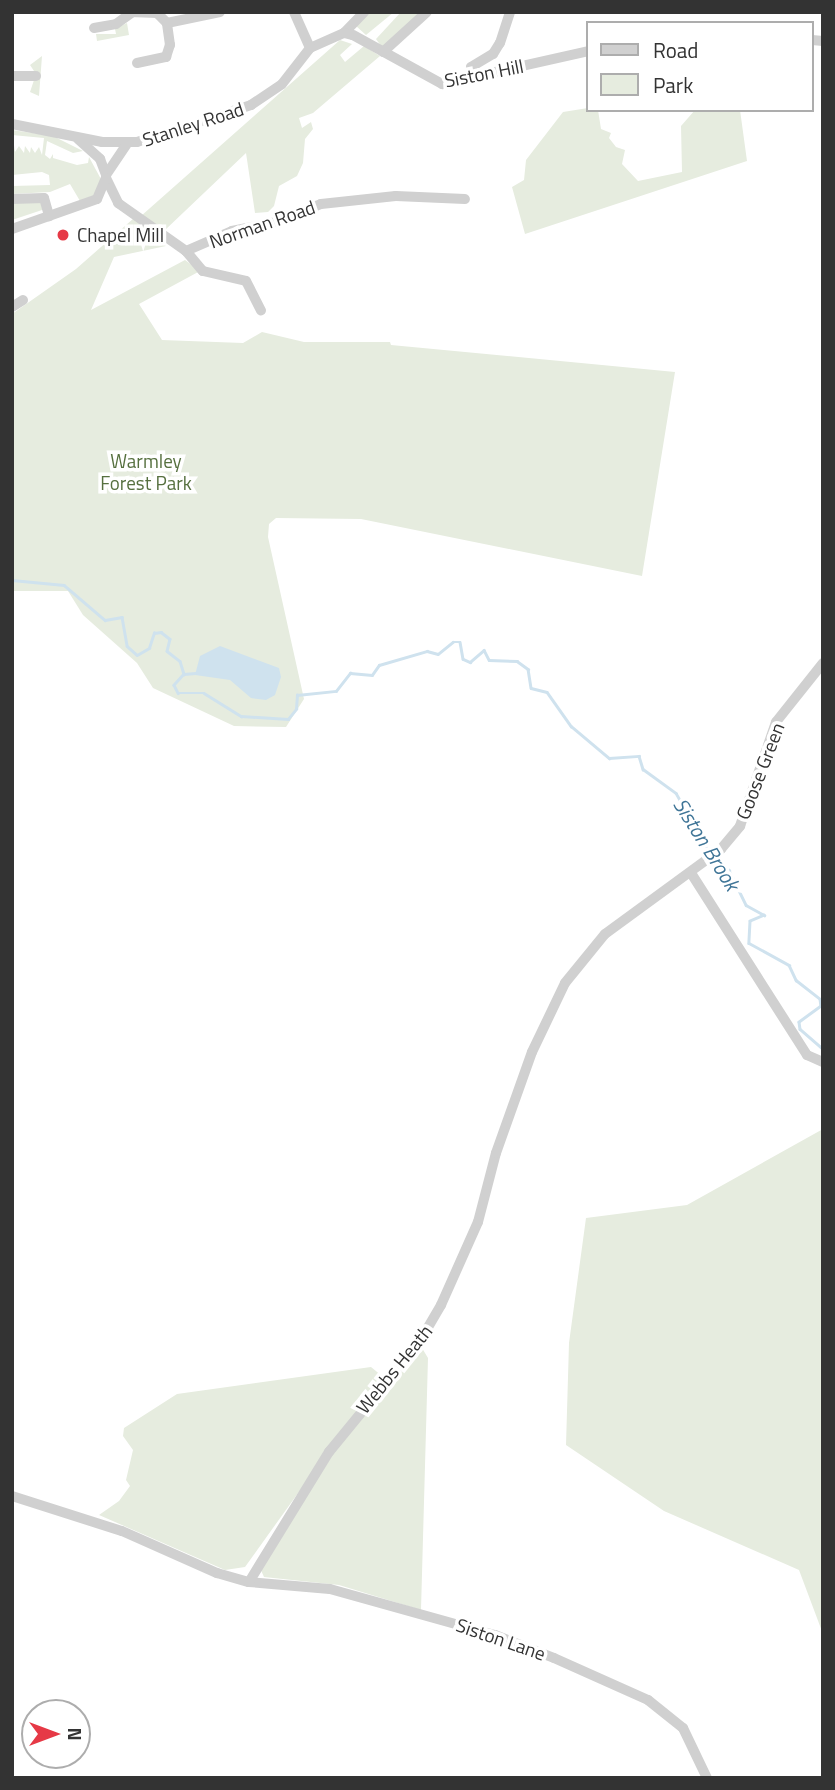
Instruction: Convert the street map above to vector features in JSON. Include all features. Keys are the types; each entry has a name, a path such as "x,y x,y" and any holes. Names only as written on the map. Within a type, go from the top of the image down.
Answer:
{"street":[{"path":"167,23 220,12"},
{"path":"294,12 310,48 344,33 364,12"},
{"path":"383,52 427,12"},
{"path":"469,80 471,67 493,54 500,43 510,12"},
{"path":"94,29 116,24 130,13 157,13 167,23 170,45 166,57 137,63"},
{"name":"Siston Hill","path":"344,33 383,52 430,81 469,80 586,51"},
{"name":"Stanley Road","path":"12,124 78,139 127,144 251,105 282,84 310,48"},
{"path":"12,76 36,76"},
{"name":"Norman Road","path":"78,139 100,159 118,203"},
{"path":"12,229 97,199 106,176 127,144"},
{"name":"Norman Road","path":"188,253 232,231 276,222 321,204 396,196 465,199"},
{"path":"12,199 44,198 49,216"},
{"name":"Norman Road","path":"97,199 118,203 188,253 203,271 246,281 261,310"},
{"path":"12,307 23,300"},
{"name":"Goose Green","path":"691,873 711,860 740,826 776,722 823,663"},
{"path":"691,873 807,1055 823,1062"},
{"name":"Webbs Heath","path":"249,1582 256,1564 329,1452 420,1341 441,1305 478,1222 496,1153 532,1052 565,983 605,934 691,873"},
{"path":"12,1496 122,1531 217,1573 249,1582"},
{"name":"Siston Lane","path":"249,1582 330,1589 482,1631 554,1658 657,1707 683,1728 707,1778"}],"green space":[{"path":"370,12 394,12 366,35 356,26"},
{"path":"401,12 424,12 386,47 381,46 376,39"},
{"path":"127,23 129,35 97,41 96,34 116,34 115,29"},
{"path":"340,40 352,44 340,55 345,62 364,46 380,56 313,113 299,118 302,128 311,122 313,129 305,139 303,163 297,176 279,186 274,206 268,212 255,213 246,153 164,231 141,216"},
{"path":"42,56 39,96 30,92 36,74 30,65"},
{"path":"586,108 586,112 598,112 601,129 611,133 609,138 616,147 625,150 622,164 638,181 682,172 681,126 693,112 740,112 747,161 525,234 512,187 524,180 526,160 563,112"},
{"path":"12,130 53,136 83,151 73,153 47,141 45,155 50,159 53,154 53,158 77,165 88,163 89,157 102,181 93,196 80,201 70,184 50,192 12,194 12,186 50,185 49,175 42,172 12,175 14,145 15,152 19,146 24,153 25,146 30,153 31,147 35,153 39,147 42,155 44,138 12,135"},
{"path":"42,200 45,209 12,220 12,201"},
{"name":"Warmley Forest Park","path":"134,218 166,246 114,257 91,310 185,260 200,271 139,304 162,340 243,343 262,332 304,342 390,342 391,345 675,372 642,576 361,519 276,518 269,524 268,537 304,699 286,727 234,726 153,688 137,663 83,615 68,591 12,591 12,314 76,269"},
{"path":"823,1129 823,1634 799,1570 664,1511 566,1445 569,1343 586,1218 687,1205"},
{"path":"422,1348 428,1358 421,1610 339,1585 264,1577 260,1568 339,1445"},
{"path":"371,1367 382,1376 245,1567 225,1570 99,1515 119,1501 130,1486 126,1480 133,1450 123,1436 124,1428 177,1394"}],"water":[{"path":"220,646 279,668 281,677 275,695 266,700 251,698 230,680 195,675 200,656"}],"waterway":[{"name":"Siston Brook","path":"12,580 64,585 105,620 122,617 127,646 137,655 149,648 154,633 161,632 170,639 167,651 180,661 184,674 195,673"},
{"name":"Siston Brook","path":"184,674 174,685 178,693 204,693 241,716 288,719 296,709 297,695 336,691 350,673 372,675 379,665 427,651 438,654 453,642 460,642 463,659 470,662 484,650 489,660 517,661 528,669 531,688 547,692 571,726 609,758 639,756 643,769 676,793 709,851"},
{"name":"Siston Brook","path":"713,857 729,870 746,905 764,915 750,921 749,943 789,965 796,980 820,999 821,1006 799,1022 800,1029 823,1049"}],"place":[{"name":"Chapel Mill","path":"63,235"}]}
